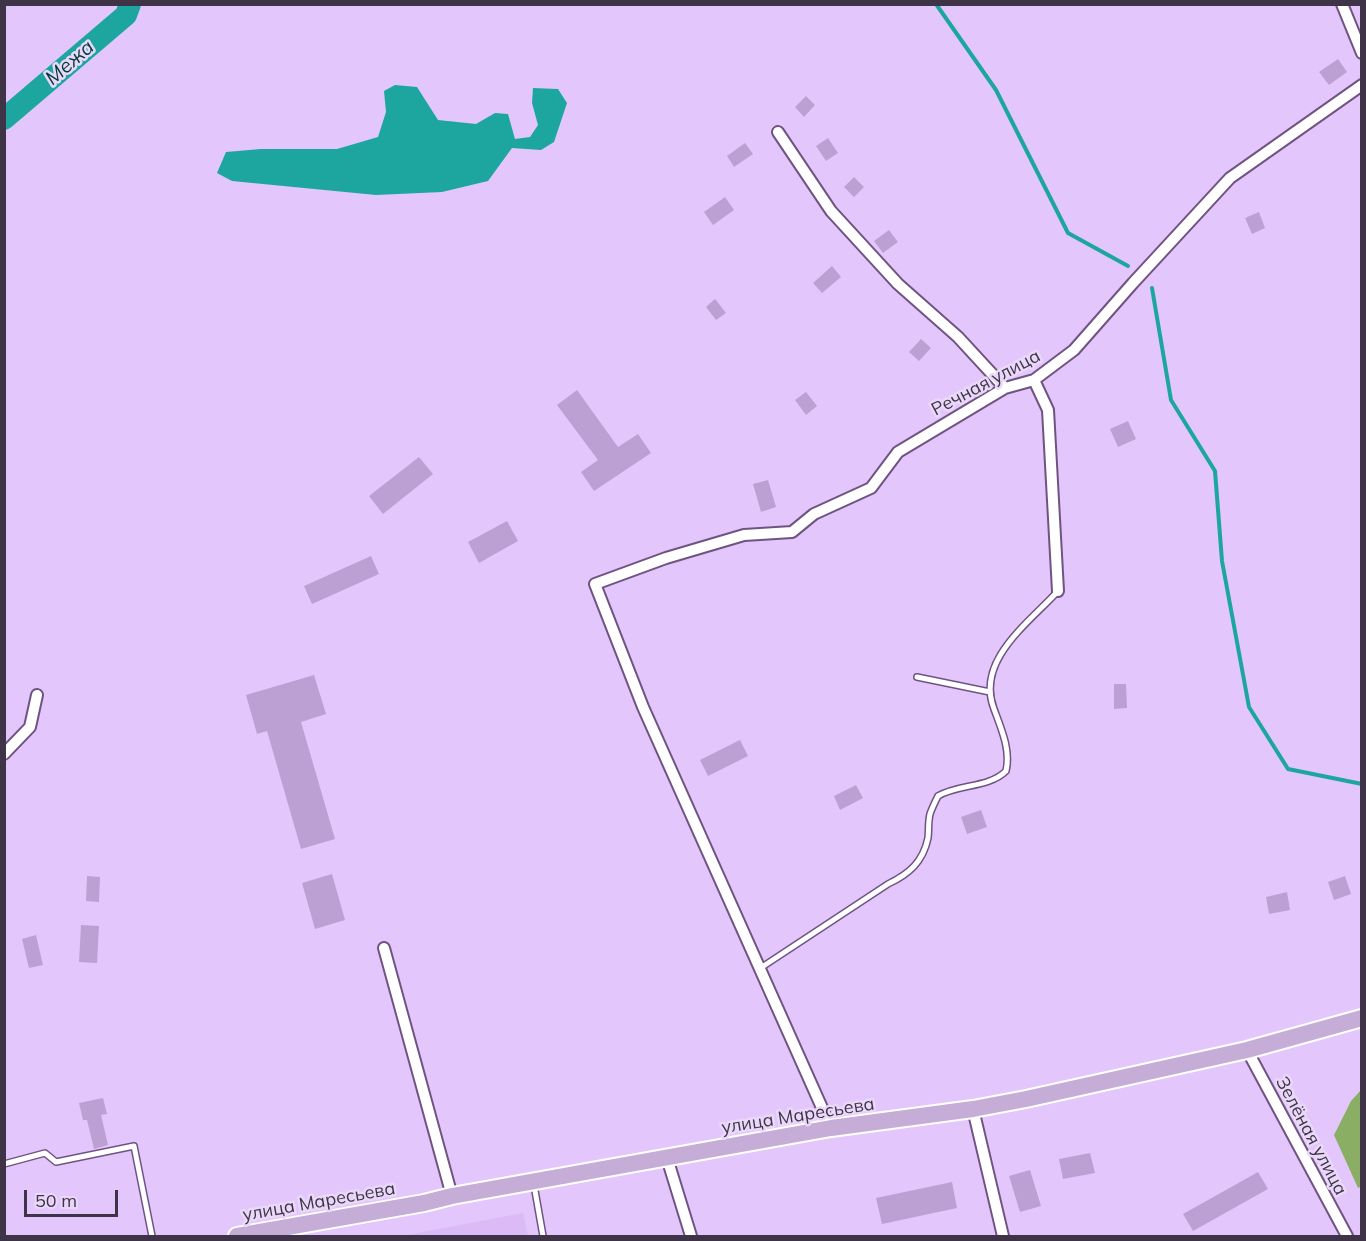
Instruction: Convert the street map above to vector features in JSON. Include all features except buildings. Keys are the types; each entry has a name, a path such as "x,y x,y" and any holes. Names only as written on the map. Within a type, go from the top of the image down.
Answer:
{"main road":[{"name":"улица Маресьева","path":"237,1236 831,1128 973,1109 1247,1050 1362,1018"}],"street":[{"path":"1342,4 1362,54"},
{"name":"Речная улица","path":"759,969 643,707 595,584 666,558 744,535 792,532 814,514 871,488 898,452 1005,388 1034,380 1074,350 1230,178 1362,85"},
{"path":"778,132 831,211 898,285 958,337 1005,388"},
{"path":"1034,380 1048,410 1058,591"},
{"path":"4,754 30,727 37,694"},
{"path":"384,948 452,1196"},
{"path":"759,969 831,1128"},
{"name":"Зелёная улица","path":"1247,1050 1347,1236"},
{"path":"973,1109 1003,1236"},
{"path":"667,1158 691,1236"}],"lane":[{"path":"759,969 917,866 926,843 931,813 938,796 953,789 989,780 1006,771 1008,754 990,692 995,668 1005,645 1058,591"},
{"path":"918,677 990,692"},
{"path":"4,1164 45,1152 56,1162 134,1146 152,1236"},
{"path":"533,1182 543,1236"}],"shaded area":[{"path":"395,85 417,87 438,120 476,124 495,113 508,114 515,139 530,137 538,125 532,103 533,88 558,89 567,103 554,142 541,150 512,148 488,181 442,192 376,195 232,181 217,173 226,152 261,149 337,149 378,137 386,112 384,91"},
{"path":"1361,1090 1362,1186 1358,1188 1334,1135 1351,1101"},
{"path":"523,1213 528,1236 402,1236"}],"waterway":[{"name":"Межа","path":"4,119 126,15 130,4"},
{"path":"936,4 996,90 1068,233 1128,266"},
{"path":"1152,288 1171,400 1215,471 1222,561 1249,707 1288,769 1362,784"}]}
